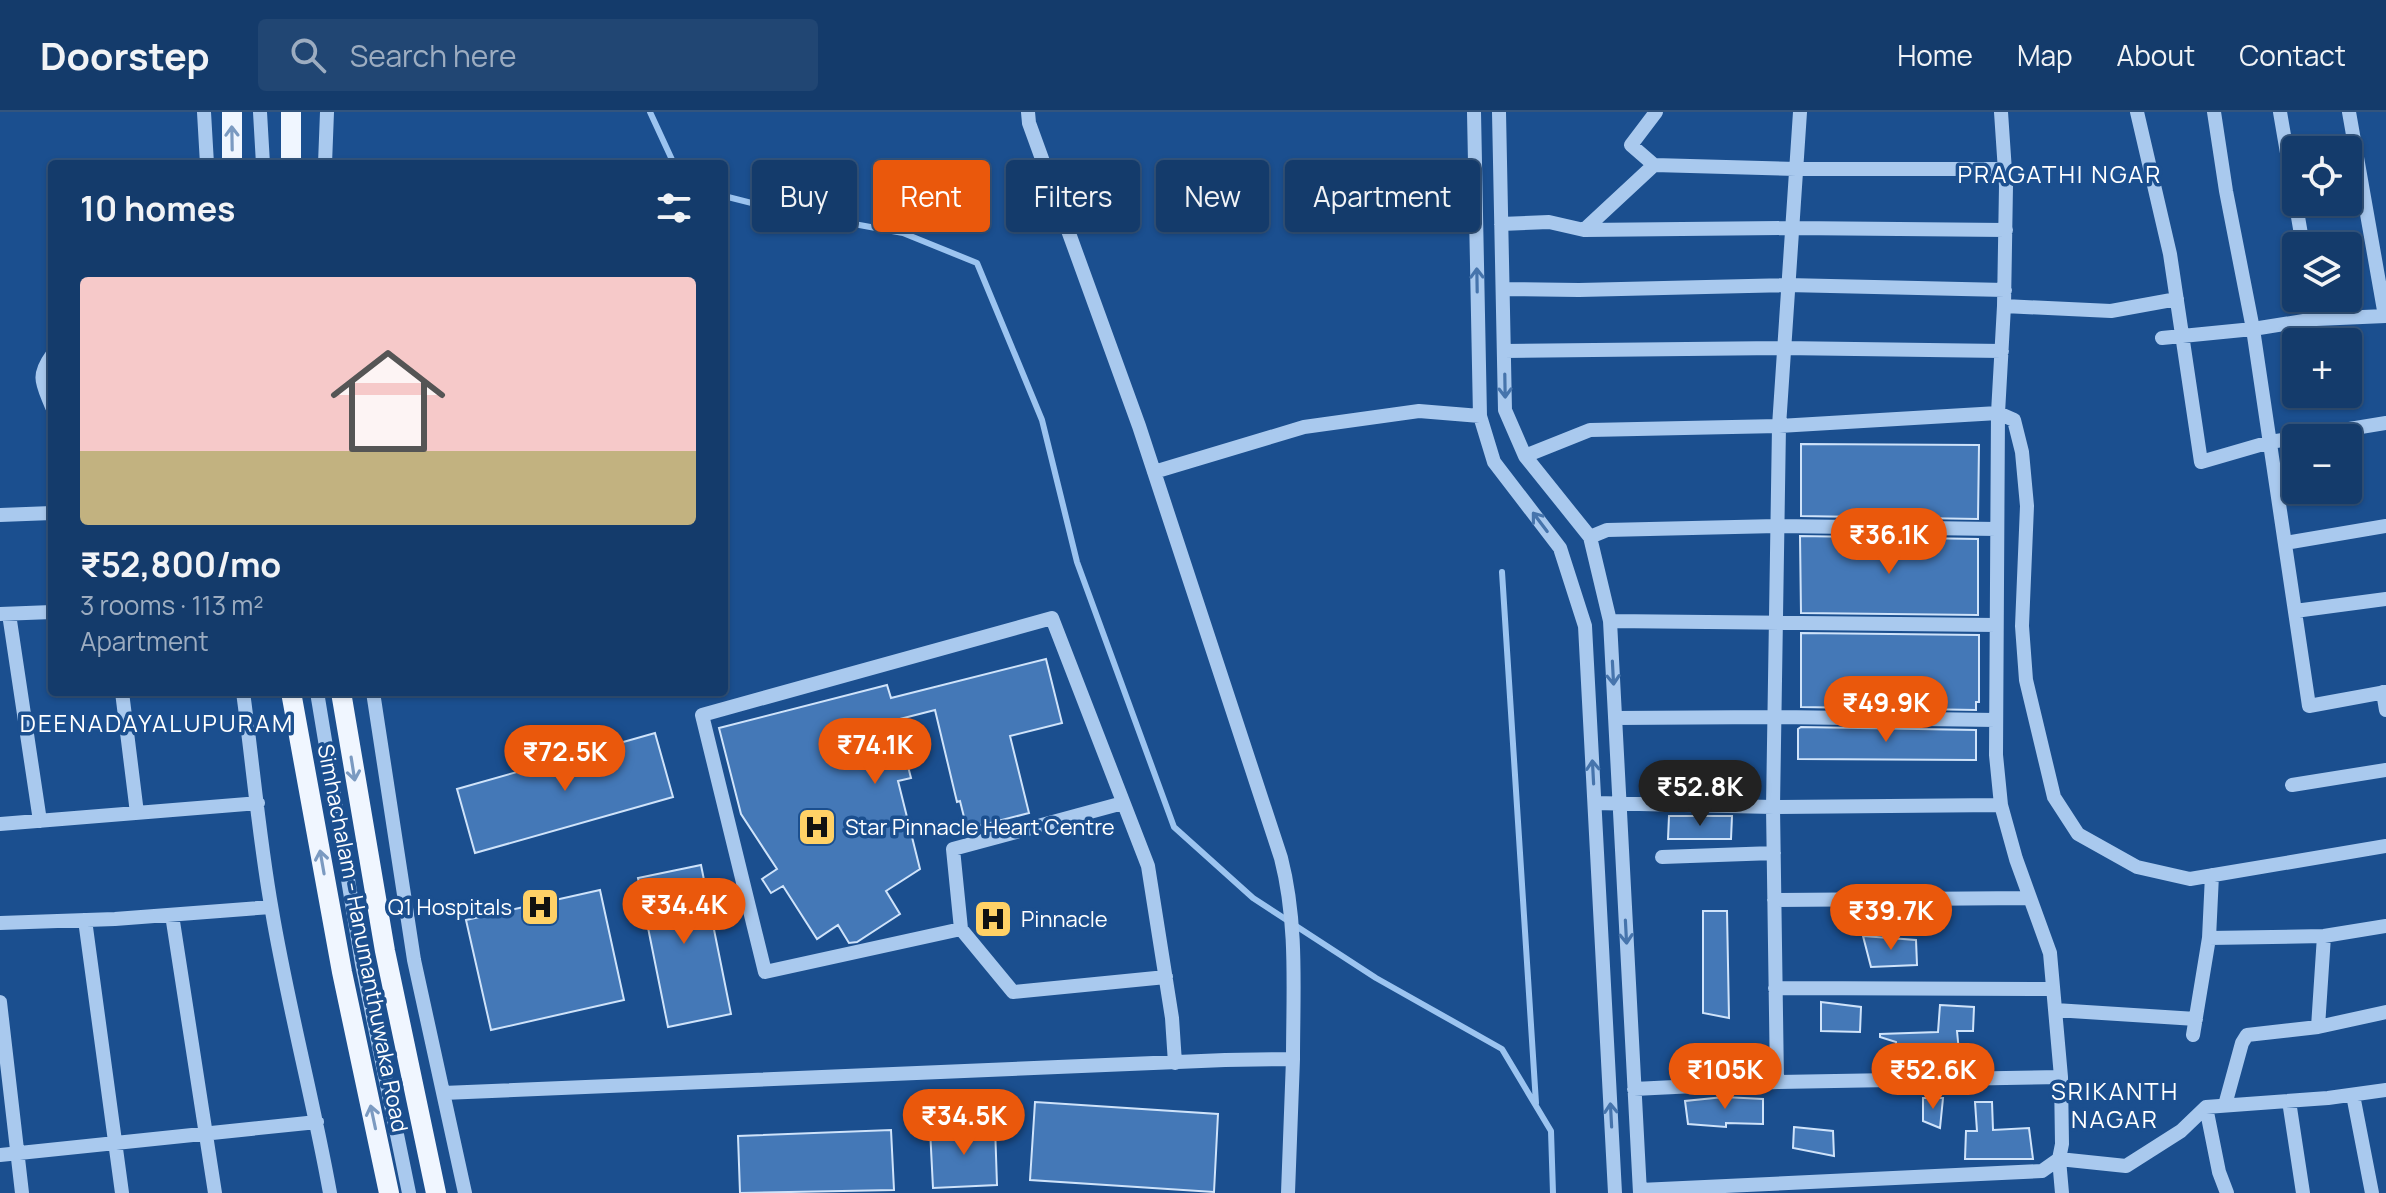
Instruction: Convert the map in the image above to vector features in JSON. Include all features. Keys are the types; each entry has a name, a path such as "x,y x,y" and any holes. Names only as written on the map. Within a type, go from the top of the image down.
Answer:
{"main road":[{"path":"232,112 232,160"},
{"path":"291,112 291,160"},
{"name":"Simhachalam - Hanumanthuwaka Road","path":"292,696 342,972 389,1193"},
{"name":"Simhachalam - Hanumanthuwaka Road","path":"342,696 385,951 436,1193"}],"street":[{"path":"204,112 207,160"},
{"path":"260,112 263,160"},
{"path":"325,160 327,112"},
{"path":"1028,112 1029,123 1154,472 1289,888 1293,928 1293,1059 1288,1193"},
{"path":"1474,112 1480,416 1494,462 1560,548 1585,626 1615,1193"},
{"path":"1499,112 1505,410 1525,456 1590,537 1610,621 1640,1191 2042,1171 2059,1159 2126,1166 2181,1131 2206,1107 2386,1090"},
{"path":"1656,112 1631,145 1654,165 2005,169"},
{"path":"1777,1082 1773,807 1779,426 1800,112"},
{"path":"2001,112 2006,230 1998,413 1996,755 2001,805 2016,859 2050,953 2061,1077 2062,1144 2059,1159 2062,1193"},
{"path":"2137,112 2170,254 2201,462 2270,442 2386,423"},
{"path":"2214,112 2253,329 2309,706 2384,692 2386,710"},
{"path":"2280,112 2301,232"},
{"path":"2162,338 2316,319 2386,316 2349,112"},
{"path":"1584,230 1654,165"},
{"path":"1501,224 1549,222 1584,230 2006,230"},
{"path":"1503,289 1787,285 2005,290"},
{"path":"2004,306 2111,311 2177,299"},
{"path":"2315,312 2316,319"},
{"path":"1504,351 1782,348 2002,351"},
{"path":"48,361 41,380 48,397"},
{"path":"1154,472 1304,427 1419,411 1480,416"},
{"path":"1525,456 1590,430 1779,426 1998,413 2014,420 2022,452 2027,506 2022,626 2026,680 2054,797 2078,834 2137,867 2190,879 2386,846"},
{"path":"0,515 48,513"},
{"path":"1590,537 1607,530 1777,526 1997,529"},
{"path":"2285,543 2386,526"},
{"path":"2295,611 2386,599"},
{"path":"40,821 4,614 48,612"},
{"path":"961,929 765,972 702,715 1052,618 1148,866 1172,1018 1175,1063"},
{"path":"1610,621 1996,625"},
{"path":"122,696 137,813"},
{"path":"244,696 271,907 330,1193"},
{"path":"318,696 362,964 409,1193"},
{"path":"374,696 414,960 465,1193"},
{"path":"1615,718 1996,720"},
{"path":"2292,785 2386,770"},
{"path":"0,824 258,803"},
{"path":"1123,803 953,849 961,929 1013,992 1166,977"},
{"path":"1595,803 1773,807 2001,805"},
{"path":"1662,857 1774,853"},
{"path":"2193,1035 2209,938 2212,875"},
{"path":"1774,900 2030,898"},
{"path":"0,923 271,907"},
{"path":"172,915 215,1193"},
{"path":"85,920 122,1193"},
{"path":"2209,938 2324,936 2386,926"},
{"path":"2318,1027 2324,936"},
{"path":"1775,988 2053,989"},
{"path":"0,1002 22,1193"},
{"path":"2055,1010 2196,1019"},
{"path":"2225,1105 2247,1035 2318,1027 2386,1012"},
{"path":"443,1093 1293,1059"},
{"path":"1634,1089 1777,1082 2061,1077"},
{"path":"2353,1095 2372,1193"},
{"path":"2289,1101 2303,1193"},
{"path":"2206,1107 2219,1172 2227,1193"},
{"path":"0,1155 317,1122"}],"building":[{"path":"1801,444 1979,445 1978,519 1801,516"},
{"path":"1800,536 1978,539 1978,615 1801,613"},
{"path":"1801,633 1979,635 1979,702 1976,702 1976,710 1801,707"},
{"path":"1046,659 1062,723 1010,736 1029,813 967,829 960,801 957,802 935,710 896,720 911,778 898,781 920,869 886,891 900,914 857,942 849,943 838,925 817,939 783,886 771,893 762,879 777,869 741,814 719,728 887,685 891,698"},
{"path":"1798,729 1976,730 1976,760 1798,759"},
{"path":"655,733 673,797 475,853 457,789"},
{"path":"1669,816 1732,816 1731,839 1668,839"},
{"path":"701,865 731,1014 668,1027 638,878"},
{"path":"600,890 624,1000 491,1030 466,920"},
{"path":"1703,911 1727,911 1729,1018 1703,1013"},
{"path":"1863,936 1916,940 1917,965 1871,967"},
{"path":"1821,1002 1861,1007 1860,1032 1821,1031"},
{"path":"1940,1005 1974,1007 1973,1031 1957,1031 1960,1062 1915,1048 1915,1061 1897,1061 1896,1042 1880,1037 1880,1034 1938,1032"},
{"path":"1724,1097 1763,1099 1763,1124 1726,1123 1726,1127 1688,1124 1685,1101"},
{"path":"1923,1098 1943,1098 1940,1128 1923,1121"},
{"path":"1035,1102 1218,1114 1214,1192 1030,1180"},
{"path":"1975,1102 1992,1102 1993,1130 2029,1128 2033,1159 1965,1159 1966,1131 1977,1131"},
{"path":"995,1126 997,1185 933,1188 930,1129"},
{"path":"1794,1127 1833,1131 1834,1156 1793,1148"},
{"path":"891,1130 894,1190 740,1193 738,1136"}],"waterway":[{"path":"650,112 672,160"},
{"path":"728,197 783,211 903,233 977,263 1042,420 1077,562 1174,827 1253,898 1376,978 1502,1049 1551,1131 1553,1193"},
{"path":"1502,572 1536,1103"}],"place":[{"name":"Star Pinnacle Heart Centre","path":"817,827"},
{"name":"Q1 Hospitals","path":"540,907"},
{"name":"Pinnacle","path":"993,919"}],"district":[{"name":"PRAGATHI NGAR","path":"2060,173"},
{"name":"DEENADAYALUPURAM","path":"157,722"},
{"name":"SRIKANTH NAGAR","path":"2115,1104"}]}
